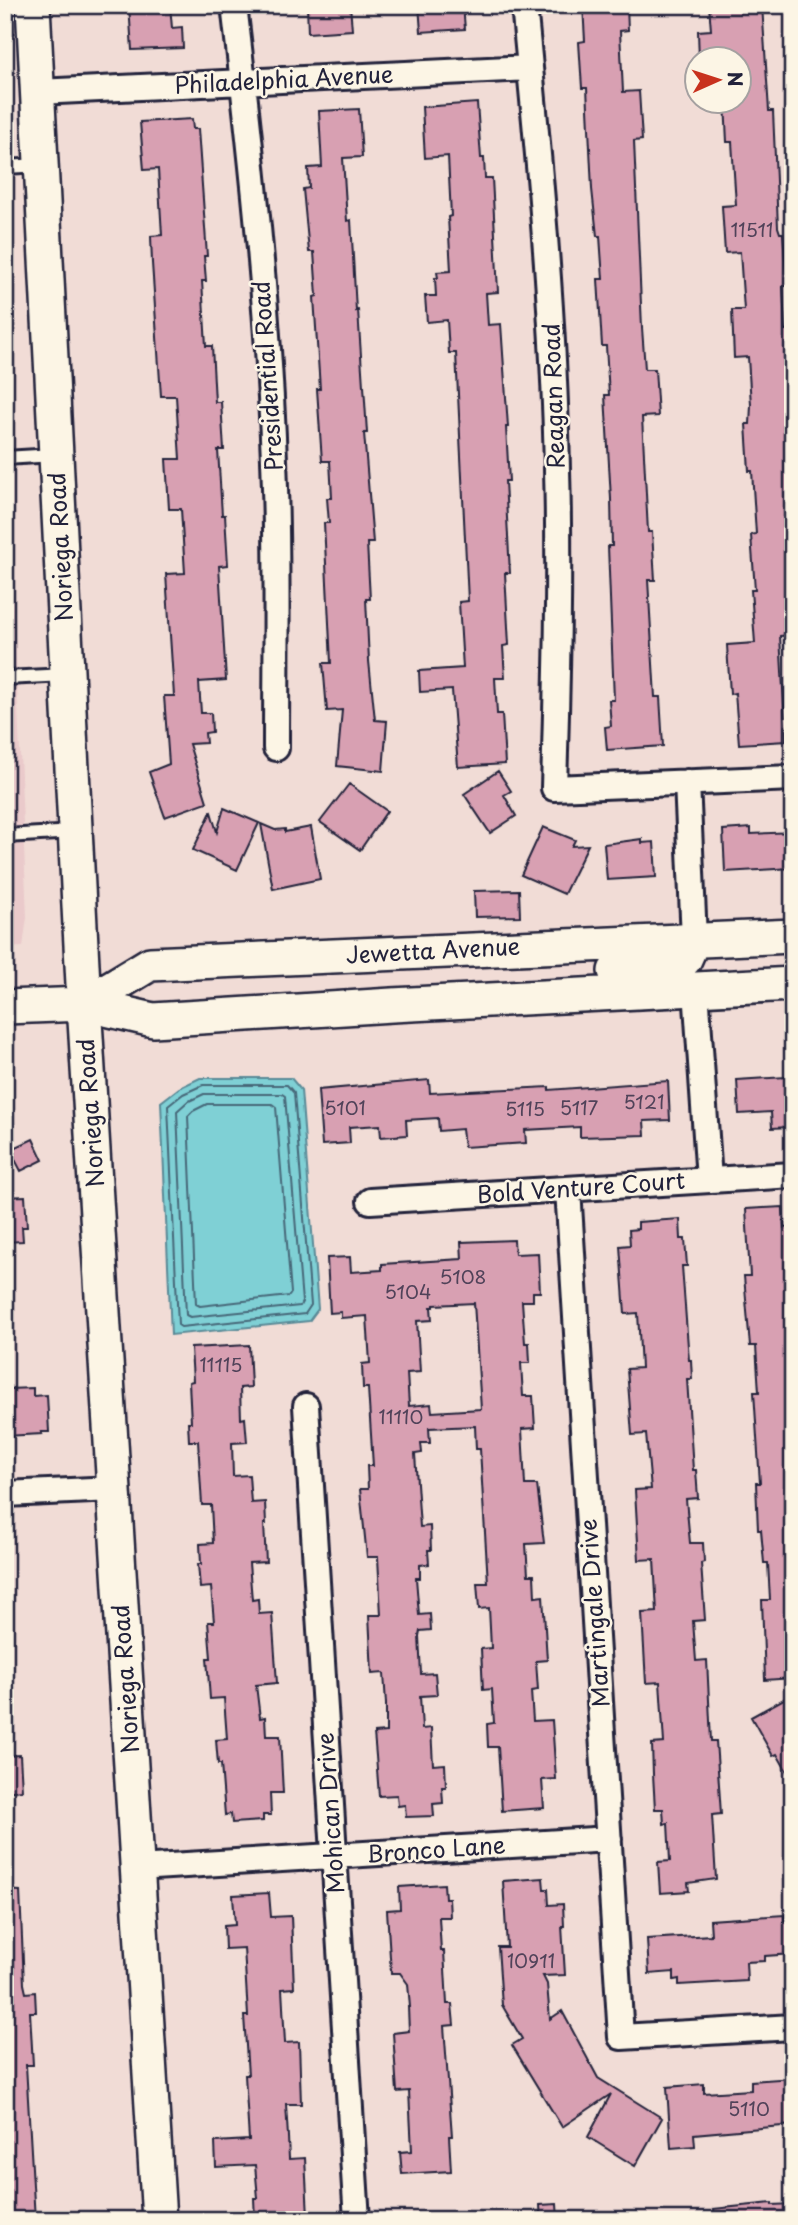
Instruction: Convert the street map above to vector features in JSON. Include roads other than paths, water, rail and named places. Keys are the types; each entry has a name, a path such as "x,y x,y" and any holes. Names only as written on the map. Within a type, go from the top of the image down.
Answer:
{"street":[{"name":"Noriega Road","path":"33,5 84,1004 159,2220"},
{"name":"Presidential Road","path":"234,5 266,326 275,486 276,748"},
{"name":"Reagan Road","path":"523,5 550,295 557,468 559,628 554,788 687,782"},
{"name":"Philadelphia Avenue","path":"38,92 530,68"},
{"path":"505,999 557,975 656,968 685,959 694,939 687,782 793,778"},
{"name":"Jewetta Avenue","path":"84,1004 150,964 793,936"},
{"path":"709,1180 696,989 713,975 734,968 793,964"},
{"name":"Jewetta Avenue","path":"5,1007 84,1004 153,1020 793,984"},
{"name":"Bold Venture Court","path":"370,1201 793,1175"},
{"name":"Martingale Drive","path":"568,1189 621,2037 793,2027"},
{"name":"Mohican Drive","path":"306,1406 357,2220"},
{"path":"5,1494 114,1489"},
{"name":"Bronco Lane","path":"137,1868 609,1839"}],"lane":[{"path":"5,167 42,165"},
{"path":"5,458 56,455"},
{"path":"5,678 67,675"},
{"path":"5,836 75,832"}],"water":[{"path":"200,1078 291,1078 301,1090 318,1309 309,1321 171,1335 161,1102 179,1088"}]}
